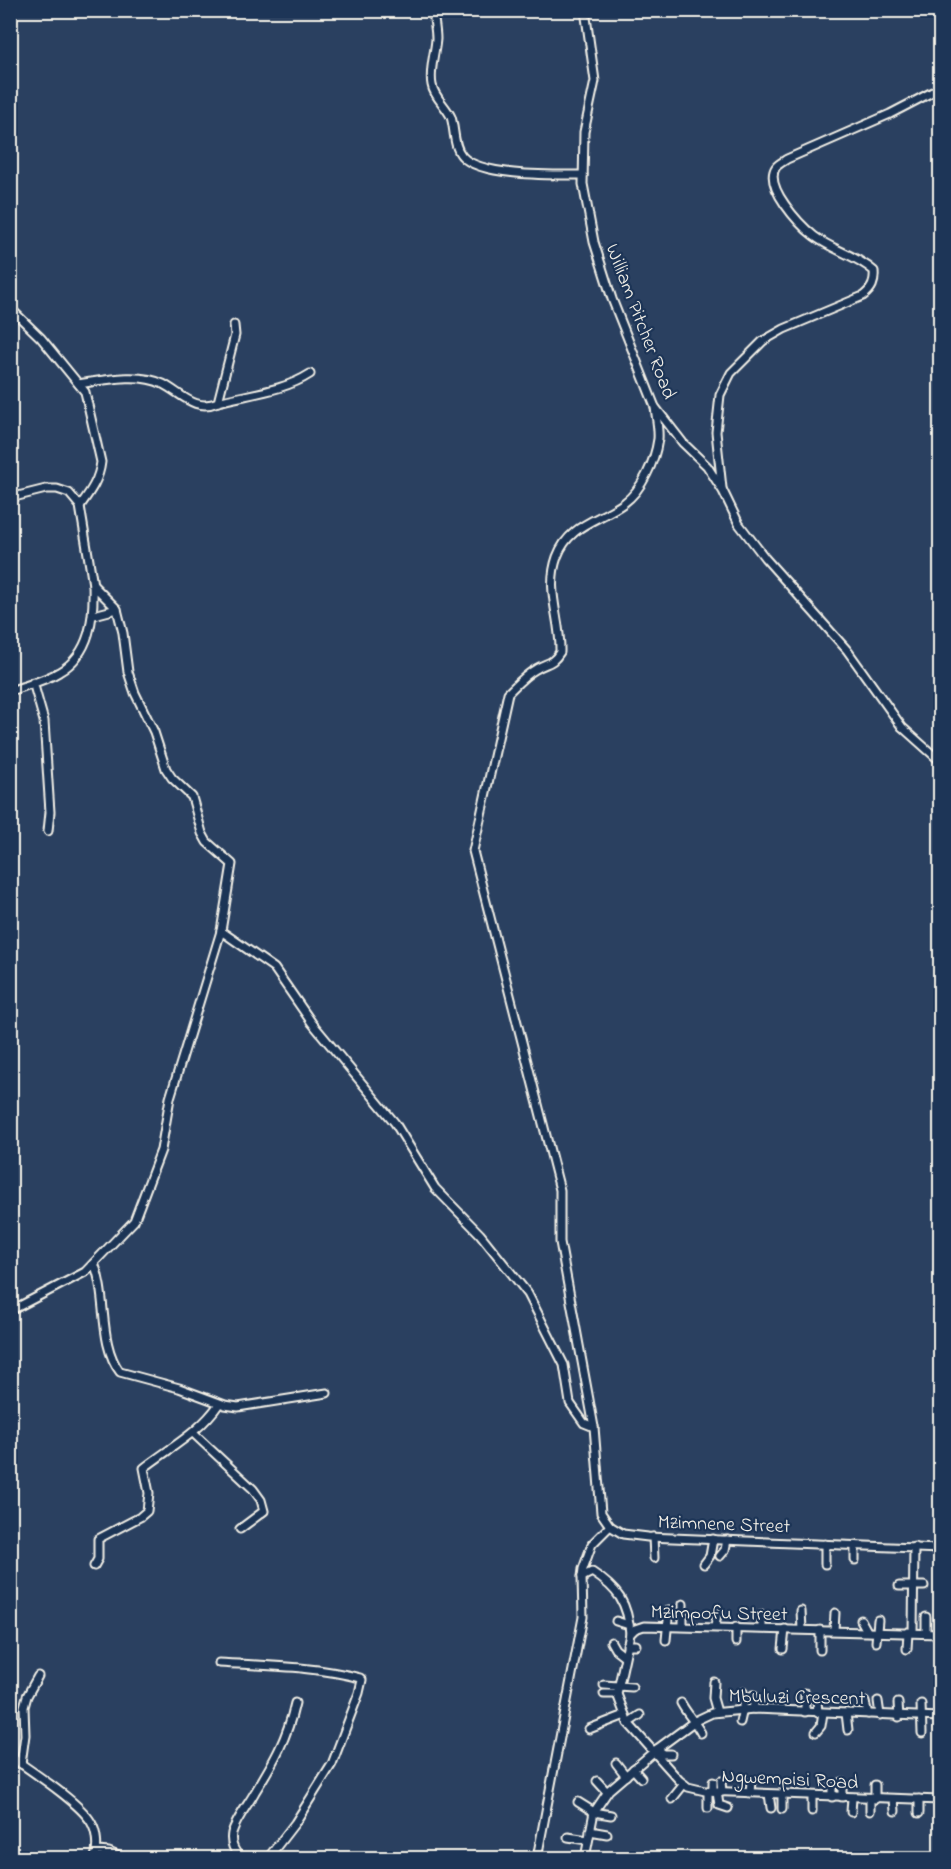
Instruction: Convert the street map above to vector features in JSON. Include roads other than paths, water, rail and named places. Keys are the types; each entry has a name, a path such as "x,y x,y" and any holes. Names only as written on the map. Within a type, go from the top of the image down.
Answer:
{"street":[{"name":"William Pitcher Road","path":"585,10 595,81 584,132 583,184 594,242 612,299 655,407 683,442 707,466 723,491 739,524 765,558 847,650 902,727 940,761"},
{"path":"433,12 436,41 432,86 451,118 458,149 462,156 480,167 497,171 583,175"},
{"path":"723,491 716,432 720,395 731,373 763,341 784,329 863,296 871,290 875,280 874,271 866,264 814,236 791,213 775,188 776,167 787,159 890,114 940,88"},
{"path":"10,308 41,338 85,392 101,462 97,479 80,506"},
{"path":"218,402 235,335 234,325"},
{"path":"79,384 110,380 156,381 203,407 282,388 299,382 310,374"},
{"path":"537,1858 583,1617 582,1578 592,1544 610,1526 601,1513 597,1487 594,1427 560,1242 560,1190 473,851 508,693 524,677 539,667 548,665 560,652 561,640 551,579 558,555 568,536 585,523 624,503 637,488 654,456 658,437 655,407"},
{"path":"10,498 46,489 57,489 69,493 80,506 93,585 94,615 85,644 72,663 59,673 10,691"},
{"path":"10,1311 85,1272 134,1221 161,1150 171,1098 221,931 232,864 207,842 202,833 192,797 166,769 154,732 135,693 128,672 117,609 93,585"},
{"path":"94,615 117,609"},
{"path":"33,682 44,721 50,812 48,831"},
{"path":"221,931 274,968 312,1023 395,1123 435,1188 480,1234 528,1294 564,1365 570,1403 584,1423 594,1427"},
{"path":"94,1263 100,1277 109,1352 120,1372 179,1388 219,1404 238,1407 327,1394"},
{"path":"94,1566 98,1559 98,1539 147,1511 149,1493 144,1468 193,1433 219,1404"},
{"path":"193,1433 253,1489 261,1500 264,1510 240,1529"},
{"name":"Mzimnene Street","path":"610,1526 622,1534 653,1537 940,1549"},
{"path":"653,1537 654,1558"},
{"path":"704,1564 710,1556 713,1539"},
{"path":"720,1556 725,1550 727,1540"},
{"path":"825,1544 825,1564"},
{"path":"855,1545 855,1560"},
{"path":"906,1649 911,1632 914,1547"},
{"path":"582,1578 592,1572 608,1583 620,1596 626,1607 630,1634"},
{"path":"899,1586 924,1586"},
{"path":"682,1626 683,1604"},
{"path":"666,1640 669,1610"},
{"path":"801,1611 802,1629"},
{"path":"834,1630 835,1613"},
{"path":"715,1627 717,1614"},
{"path":"762,1615 762,1628"},
{"path":"926,1617 926,1633"},
{"path":"861,1620 867,1631"},
{"path":"876,1642 878,1620"},
{"path":"616,1621 629,1625"},
{"name":"Mzimpofu Street","path":"655,1751 627,1719 618,1694 624,1656 630,1634 634,1629 668,1625 940,1634"},
{"path":"736,1627 736,1642"},
{"path":"783,1649 784,1629"},
{"path":"820,1630 820,1650"},
{"path":"611,1642 615,1649 624,1656"},
{"path":"627,1645 636,1645"},
{"path":"219,1663 328,1671 351,1675 362,1680 332,1764 295,1823 268,1858"},
{"path":"21,1764 25,1735 24,1707 38,1676"},
{"path":"714,1682 713,1698 717,1712"},
{"path":"604,1685 632,1687"},
{"path":"740,1722 744,1709 743,1692"},
{"path":"805,1693 805,1712"},
{"path":"604,1694 618,1694"},
{"path":"753,1695 754,1709"},
{"path":"816,1731 821,1726 821,1713 817,1700"},
{"path":"878,1701 879,1715"},
{"path":"865,1702 868,1714"},
{"path":"240,1858 231,1842 234,1827 277,1756 289,1729 295,1703"},
{"path":"681,1703 701,1733"},
{"path":"898,1703 898,1717"},
{"path":"921,1704 922,1733"},
{"name":"Mbuluzi Crescent","path":"585,1858 594,1812 608,1792 655,1751 695,1721 717,1712 754,1709 898,1717 940,1717"},
{"path":"846,1713 848,1730"},
{"path":"589,1729 640,1715"},
{"path":"655,1751 671,1754"},
{"name":"Ngwempisi Road","path":"655,1751 688,1787 715,1791 782,1794 797,1799 812,1796 940,1800"},
{"path":"10,1756 72,1802 91,1822 97,1844 96,1855 109,1852 123,1858"},
{"path":"616,1762 626,1776"},
{"path":"633,1769 641,1778"},
{"path":"597,1781 608,1792"},
{"path":"708,1808 717,1781"},
{"path":"750,1793 751,1781"},
{"path":"842,1782 842,1797"},
{"path":"672,1799 684,1784"},
{"path":"870,1811 875,1785"},
{"path":"832,1786 832,1797"},
{"path":"715,1791 719,1805 728,1808"},
{"path":"769,1794 771,1808"},
{"path":"782,1794 782,1809"},
{"path":"812,1796 812,1811"},
{"path":"851,1812 852,1797"},
{"path":"894,1799 895,1811"},
{"path":"919,1799 919,1813"},
{"path":"578,1802 594,1812 611,1815"},
{"path":"590,1831 606,1834"},
{"path":"568,1837 588,1840"}]}
